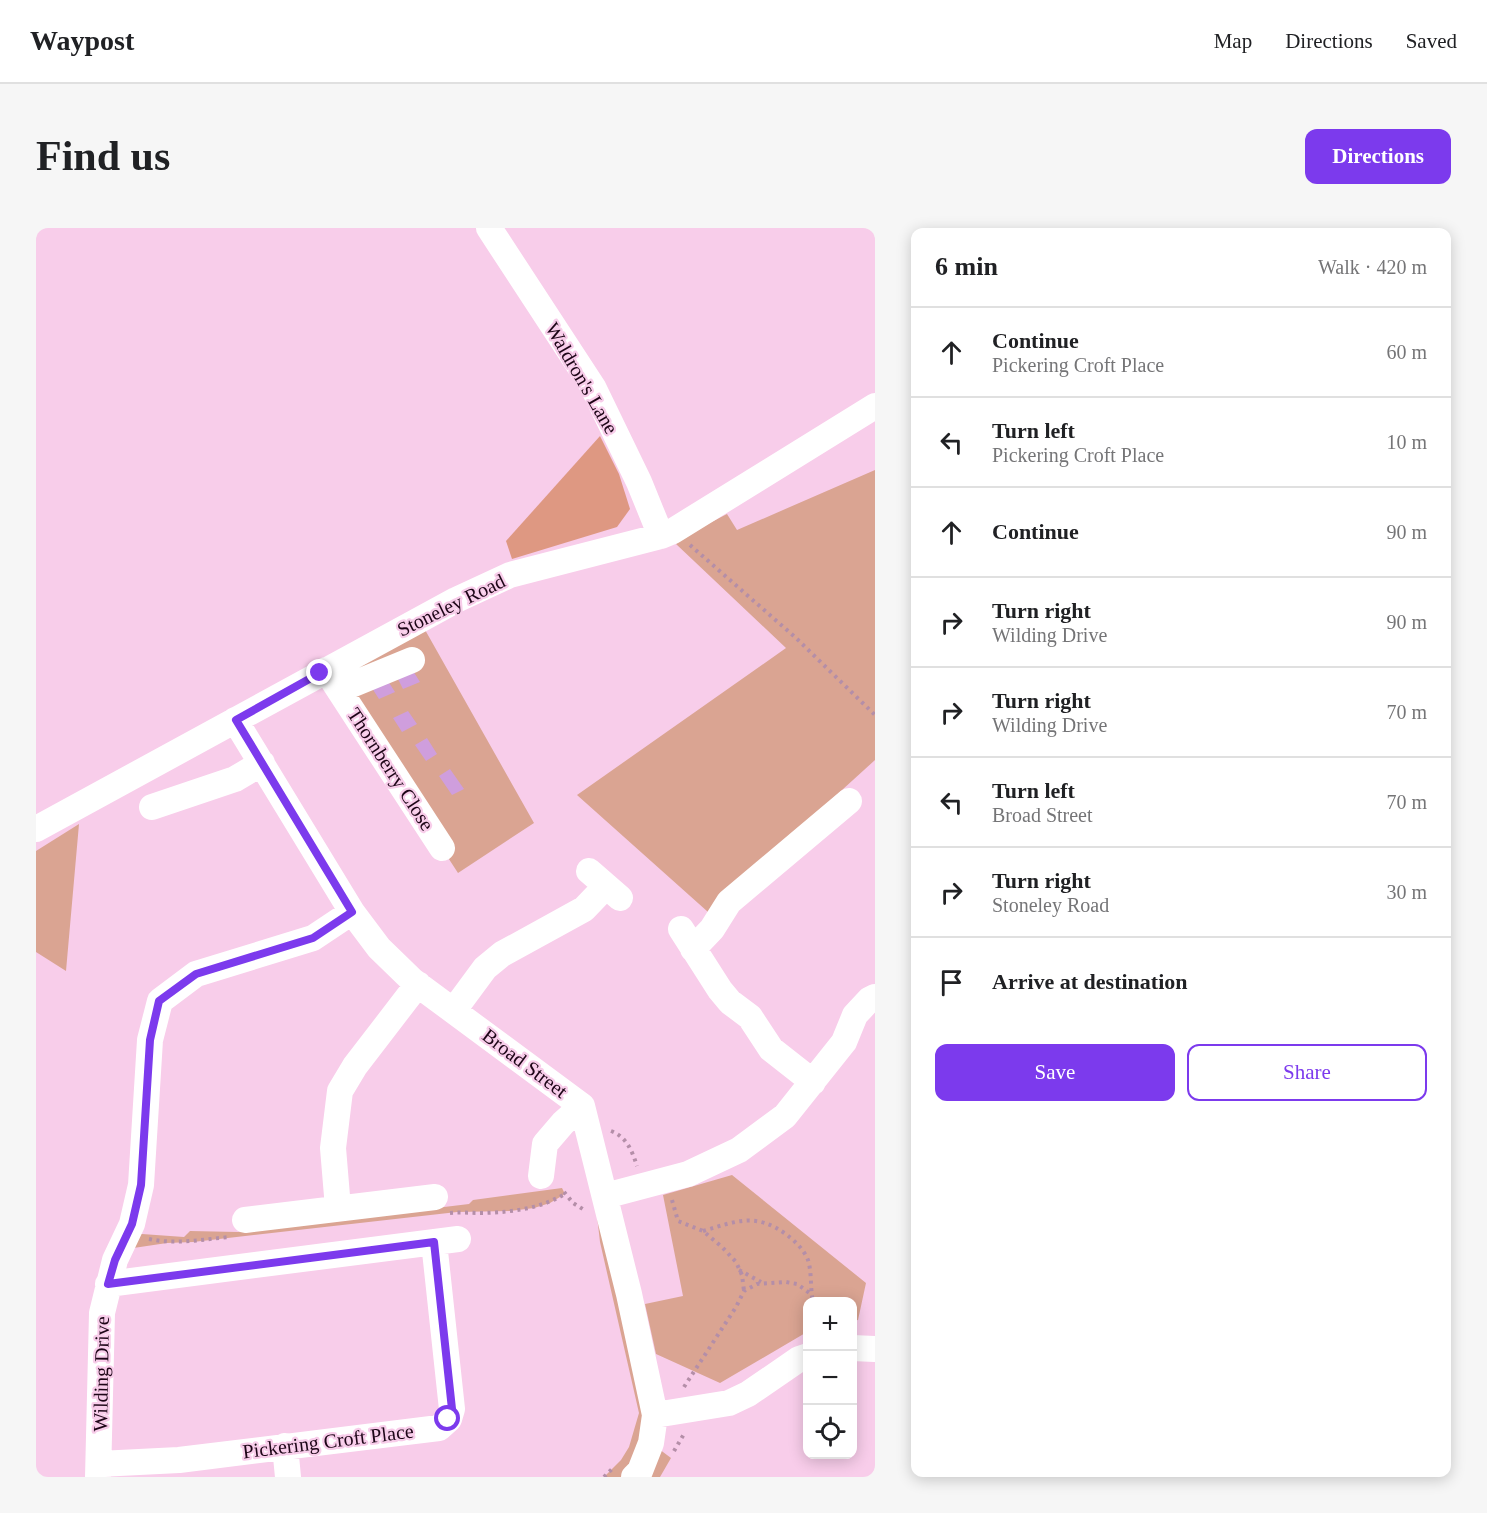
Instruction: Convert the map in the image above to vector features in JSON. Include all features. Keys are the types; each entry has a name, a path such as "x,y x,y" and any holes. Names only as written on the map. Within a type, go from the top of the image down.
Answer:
{"street":[{"name":"Waldron's Lane","path":"489,228 593,387 639,482 667,533"},
{"name":"Stoneley Road","path":"36,829 236,720 333,680 456,600 510,575 667,533 875,406"},
{"name":"Thornberry Close","path":"412,660 333,680 442,848"},
{"name":"Broad Street","path":"236,720 352,912 379,948 418,984 582,1106 661,1414 640,1471 634,1477"},
{"path":"152,807 235,779 262,763"},
{"path":"813,1082 771,1049 750,1017 730,1002 720,990 687,939 712,929 729,902 849,801"},
{"path":"454,1011 485,968 502,954 584,909 605,885"},
{"name":"Wilding Drive","path":"99,1471 102,1313 115,1260 132,1224 141,1185 150,1040 159,1001 196,974 313,938 352,912"},
{"path":"349,1207 333,1148 340,1091 355,1066 418,984"},
{"path":"604,1196 688,1174 739,1150 785,1116 844,1042 855,1016 869,999 875,997"},
{"path":"541,1176 544,1144 582,1106"},
{"path":"246,1220 435,1197"},
{"name":"Pickering Croft Place","path":"99,1471 439,1428 448,1419 452,1409 446,1241 400,1245 257,1266 108,1284"},
{"path":"857,1348 875,1349"},
{"path":"661,1414 697,1410 729,1403 748,1394 803,1358"},
{"path":"285,1446 288,1477"}],"path":[{"path":"667,533 796,638 875,715"},
{"path":"668,1179 678,1221 703,1231 722,1248 739,1269 764,1284"},
{"path":"703,1231 729,1222 752,1220 765,1222 777,1228 795,1241 807,1256 812,1297"},
{"path":"739,1269 744,1291"},
{"path":"661,1414 744,1291 757,1284 797,1284 811,1294"},
{"path":"670,1458 697,1410"}],"shaded area":[{"path":"600,436 619,474 630,509 617,527 512,559 506,541"},
{"path":"875,470 875,760 708,912 577,795 786,648 676,544 696,530 727,514 737,530"},
{"path":"424,628 534,823 458,873 326,670"},
{"path":"79,824 66,971 36,952 36,851"},
{"path":"732,1175 866,1283 858,1320 857,1297 803,1297 803,1334 720,1383 656,1354 645,1304 683,1296 663,1195"},
{"path":"562,1188 565,1194 550,1203 534,1208 457,1212 120,1250 128,1233 184,1237 190,1231 238,1232 469,1204 473,1200"},
{"path":"609,1215 651,1443 671,1458 660,1477 604,1477 621,1460 629,1447 639,1413 600,1242 597,1216"}],"building":[{"path":"410,666 420,682 403,689 395,673"},
{"path":"386,678 395,692 379,699 370,685"},
{"path":"408,711 417,724 402,732 393,718"},
{"path":"427,738 437,754 426,761 415,745"},
{"path":"450,769 464,789 452,795 439,776"}],"route":[{"path":"320,673 236,720 352,912 313,938 196,974 159,1001 150,1040 141,1185 132,1224 115,1260 108,1284 434,1242 452,1409 448,1419"}]}
